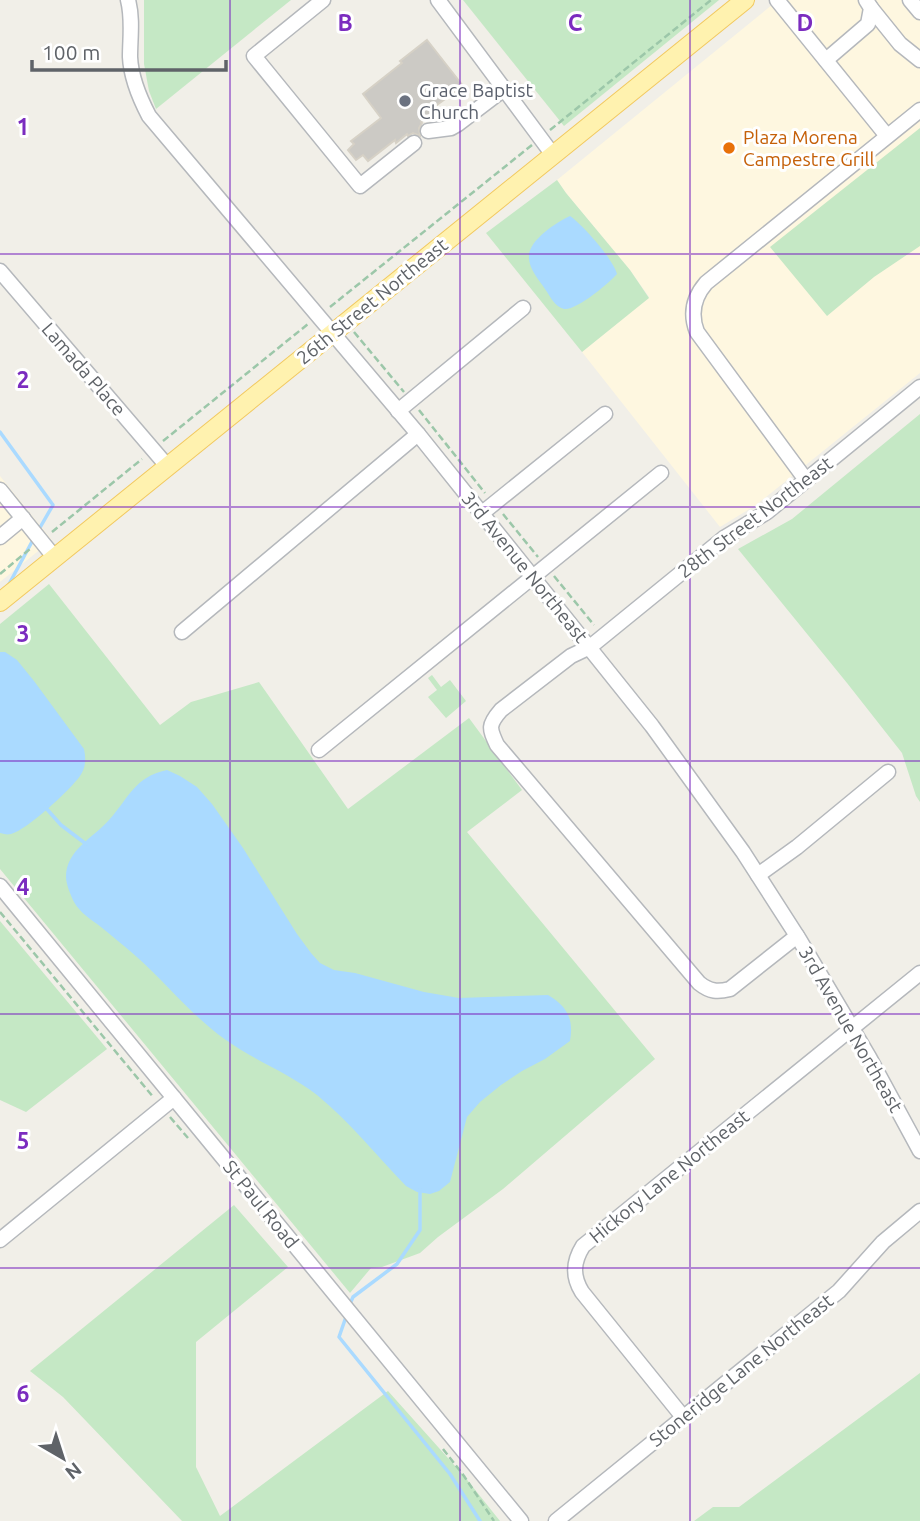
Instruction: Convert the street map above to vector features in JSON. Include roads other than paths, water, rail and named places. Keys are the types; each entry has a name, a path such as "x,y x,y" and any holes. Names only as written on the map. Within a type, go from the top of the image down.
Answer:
{"main road":[{"name":"26th Street Northeast","path":"0,602 745,0"}],"street":[{"name":"3rd Avenue Northeast","path":"128,0 133,79 149,116 318,316 340,328 398,411 652,726 758,875 797,936 920,1151"},
{"path":"323,0 254,56 360,186 414,143"},
{"path":"438,0 553,155"},
{"path":"778,0 887,136"},
{"path":"911,0 920,12"},
{"path":"826,60 868,24 869,4"},
{"path":"869,4 900,44 920,60"},
{"path":"428,131 451,128 503,89"},
{"path":"806,480 697,332 693,319 694,302 706,283 920,110"},
{"name":"Lamada Place","path":"0,271 168,467"},
{"path":"398,411 523,308"},
{"name":"28th Street Northeast","path":"797,936 730,989 719,992 707,990 699,984 497,745 490,729 492,720 501,710 571,656 590,647 724,538 767,512 920,387"},
{"path":"481,514 606,414"},
{"path":"182,632 418,434"},
{"path":"319,750 660,473"},
{"path":"0,490 55,558"},
{"path":"0,537 23,518"},
{"path":"758,875 797,847 888,772"},
{"name":"St Paul Road","path":"0,886 168,1103 521,1521"},
{"name":"Hickory Lane Northeast","path":"683,1417 582,1292 575,1275 577,1255 583,1246 920,973"},
{"path":"0,1240 168,1103"},
{"name":"Stoneridge Lane Northeast","path":"556,1521 839,1291 883,1242 920,1211"}],"water":[{"path":"570,216 597,243 617,274 584,301 564,309 555,304 537,278 530,265 529,256 539,238"},
{"path":"0,652 5,652 17,660 84,749 85,756 82,773 75,782 48,809 11,834 0,833"},
{"path":"167,770 197,787 212,804 297,934 320,963 334,970 459,998 548,995 568,1014 571,1026 570,1041 501,1085 467,1117 450,1182 439,1191 430,1194 417,1192 406,1186 329,1105 295,1080 214,1031 138,958 77,906 66,880 70,859 109,820 139,783"}],"waterway":[{"path":"0,432 53,505 38,531"},
{"path":"8,586 34,538"},
{"path":"45,807 61,825 86,844"},
{"path":"349,1306 353,1297 397,1264 420,1230 420,1190"},
{"path":"347,1314 339,1337 450,1474 480,1521"}],"place":[{"name":"Grace Baptist Church","path":"405,101"},
{"name":"Plaza Morena Campestre Grill","path":"729,148"}]}
